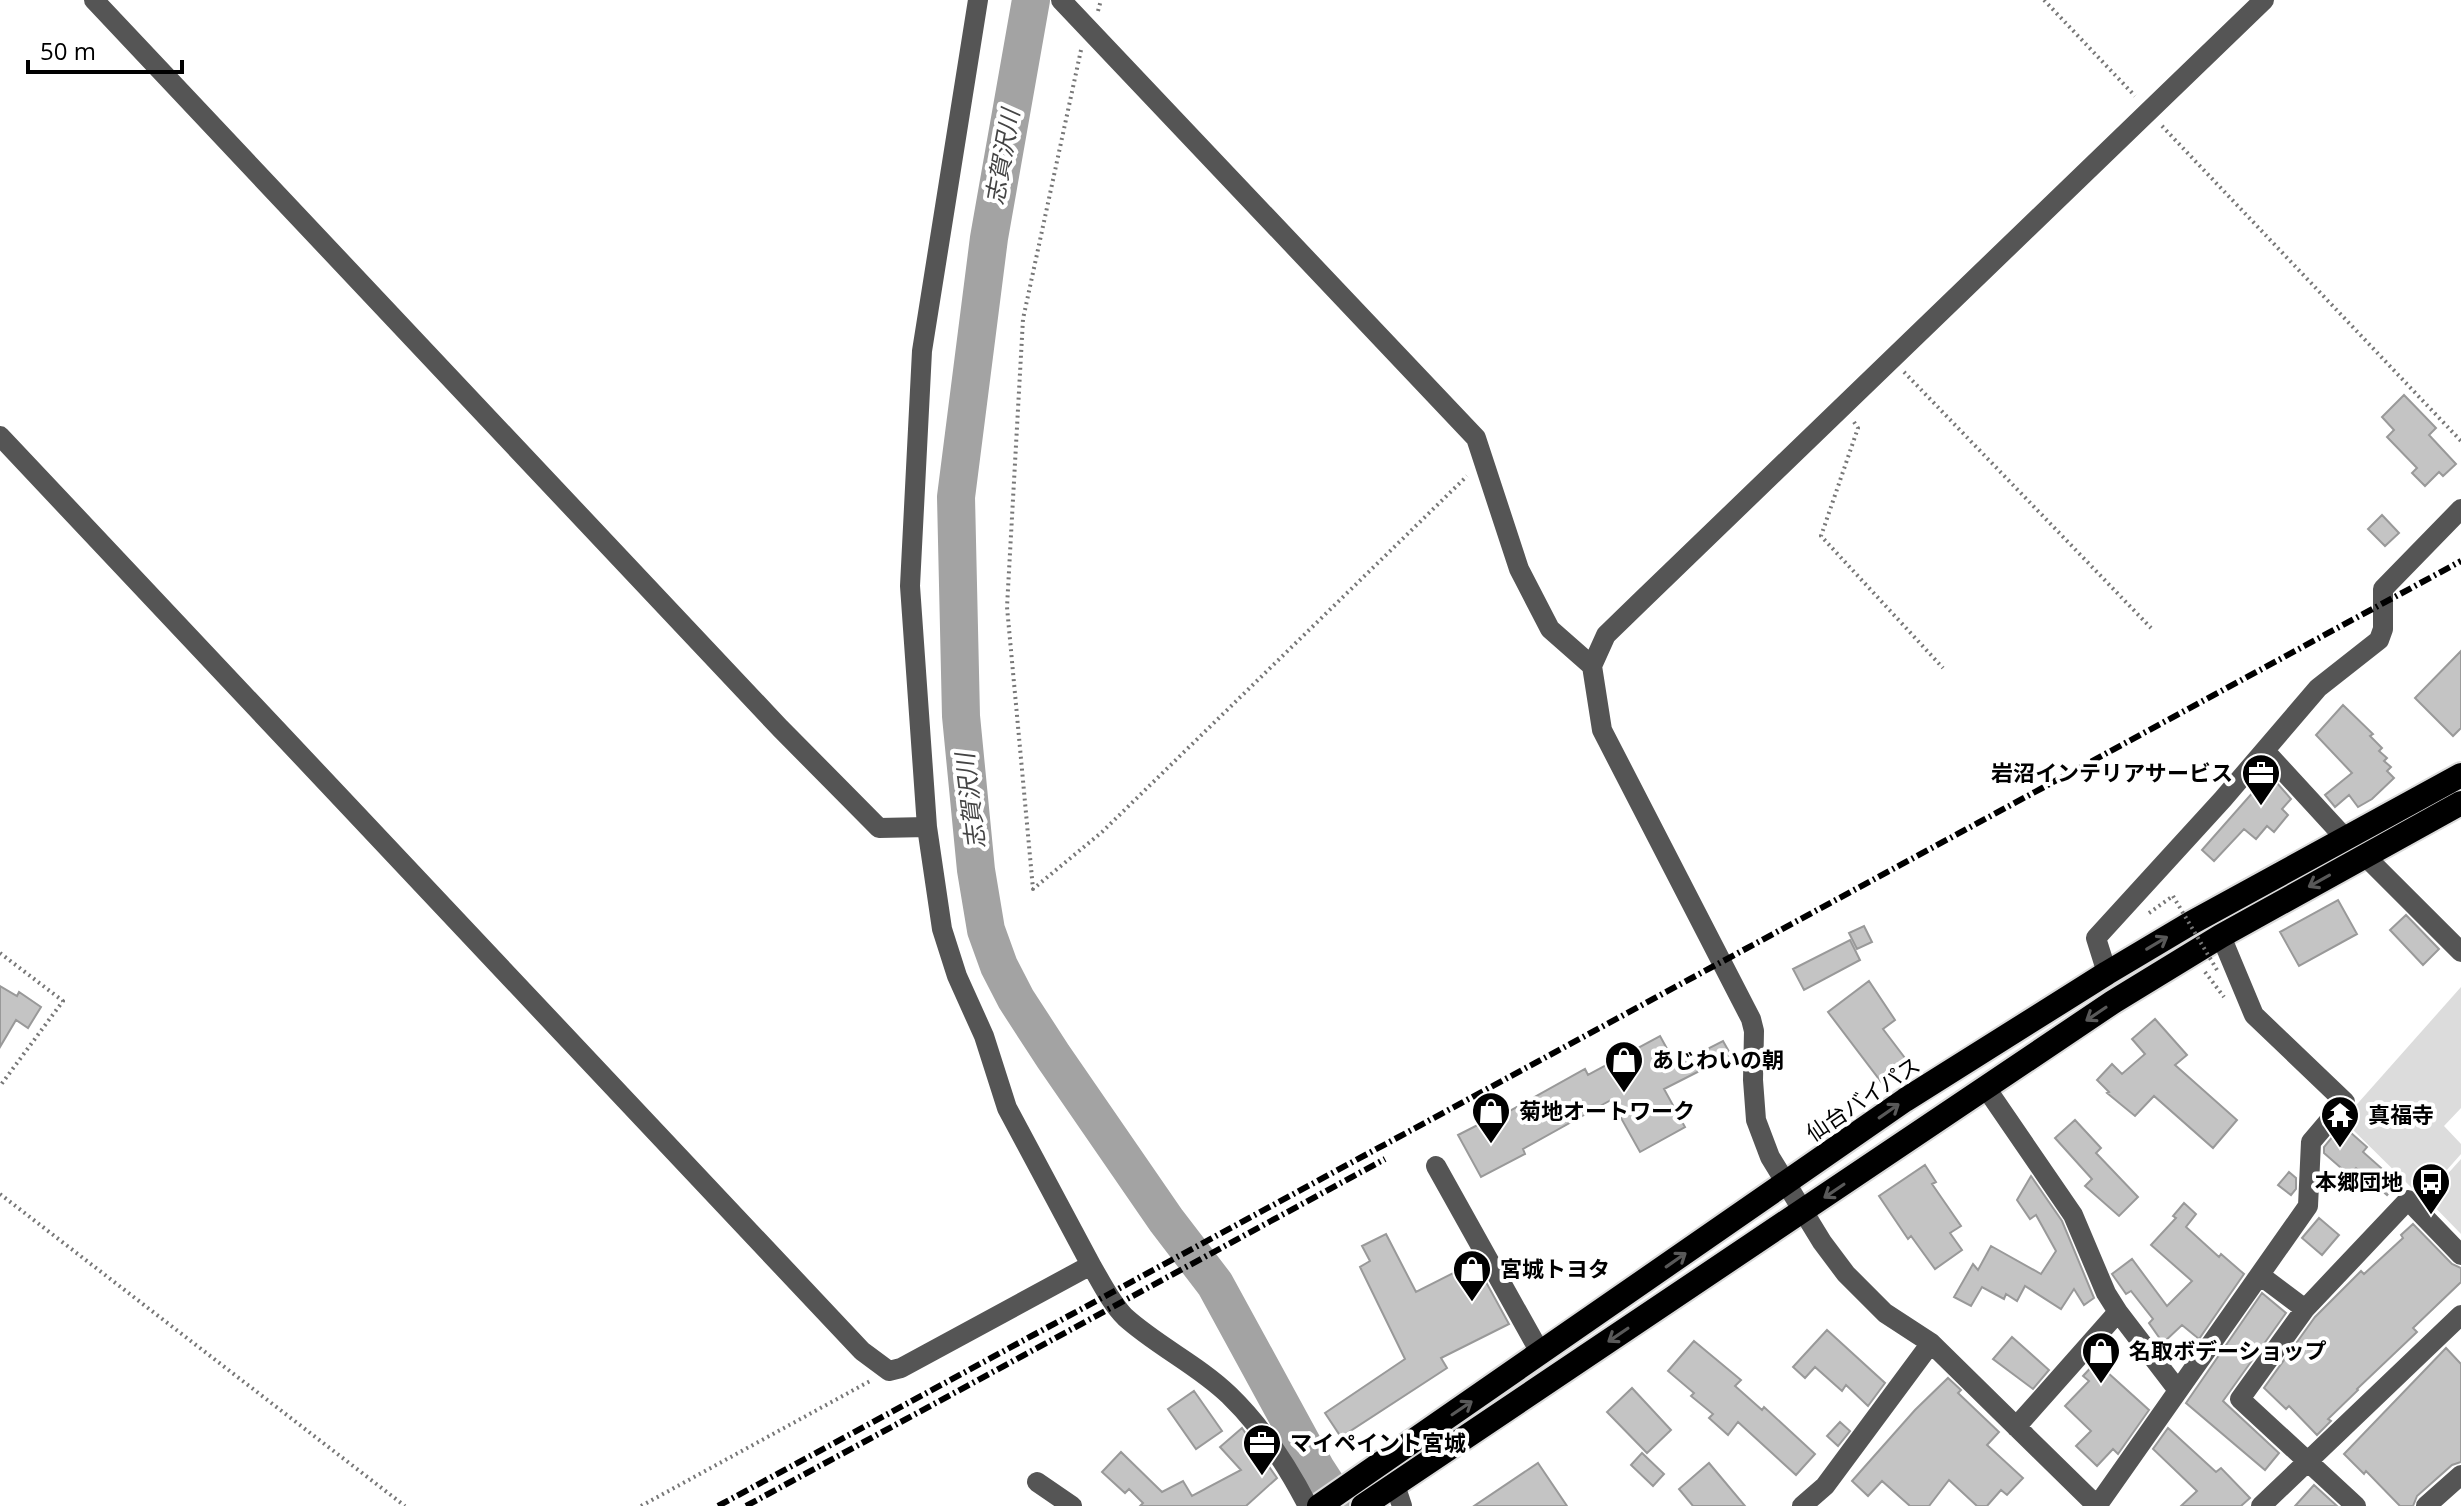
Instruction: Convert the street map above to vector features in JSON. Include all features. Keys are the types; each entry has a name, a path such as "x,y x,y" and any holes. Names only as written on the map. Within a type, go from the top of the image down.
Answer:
{"highway":[{"name":"仙台バイパス","path":"1319,1506 1905,1100 2191,923 2461,775"},
{"path":"1365,1505 1399,1496 1803,1211 2113,1002 2221,936 2461,803"}],"street":[{"path":"94,0 758,705 879,828 927,827"},
{"path":"978,0 922,351 910,586 927,827 942,929 957,976 984,1036 1007,1108 1091,1265 1123,1314 1154,1341 1227,1393 1244,1411 1278,1457 1308,1506"},
{"path":"1061,0 1084,14 1476,438 1519,569 1550,629 1592,666"},
{"path":"2221,936 2254,1015 2345,1102 2311,1142 2308,1206 2097,1506 1931,1343 1885,1313 1846,1274 1822,1242 1770,1157 1756,1120 1754,1031 1751,1019 1602,730 1592,666 1606,635 2264,0"},
{"path":"0,436 862,1351 889,1371 901,1368 1091,1265"},
{"path":"2107,973 2096,938 2318,688 2379,640 2383,629 2383,589 2461,509"},
{"path":"2265,751 2345,838"},
{"path":"2364,855 2461,952"},
{"path":"1986,1088 2073,1215 2106,1293 2118,1312 2177,1389"},
{"path":"1436,1166 1541,1354"},
{"path":"2356,1506 2240,1399 2305,1309 2408,1200 2461,1255"},
{"path":"2261,1276 2305,1309"},
{"path":"2016,1427 2118,1312"},
{"path":"2261,1506 2461,1315"},
{"path":"1802,1506 1825,1486 1931,1343"},
{"path":"2426,1506 2461,1475"},
{"path":"1037,1482 1072,1506"}],"path":[{"path":"2044,0 2461,441"},
{"path":"1084,14 1023,319 1007,607 1033,889 1102,832 1483,460"},
{"path":"1892,359 2151,628"},
{"path":"1841,407 1858,428 1821,536 1943,668"},
{"path":"2173,896 2217,970"},
{"path":"0,953 63,1001 0,1086"},
{"path":"0,1194 405,1506"},
{"path":"641,1506 889,1371"}],"shaded area":[{"path":"2461,987 2461,1108 2444,1126 2461,1144 2461,1154 2422,1198 2343,1120"},
{"path":"2461,1159 2461,1234 2426,1198"}],"building":[{"path":"2404,395 2436,428 2429,435 2456,464 2443,476 2439,472 2425,486 2412,473 2417,468 2387,437 2394,430 2382,417"},
{"path":"2382,515 2399,533 2385,546 2368,529"},
{"path":"2461,651 2461,728 2453,736 2415,698"},
{"path":"2343,705 2373,734 2370,736 2382,748 2379,751 2391,767 2387,771 2394,778 2372,799 2358,807 2349,795 2335,807 2325,795 2352,773 2316,735"},
{"path":"2269,774 2291,799 2282,809 2288,815 2274,832 2267,826 2256,839 2244,829 2214,861 2202,850"},
{"path":"2338,900 2357,934 2299,966 2280,932"},
{"path":"2406,915 2439,949 2423,965 2390,930"},
{"path":"1864,926 1872,942 1857,949 1849,933"},
{"path":"1850,940 1860,960 1804,990 1793,969"},
{"path":"1869,981 1895,1020 1883,1029 1908,1062 1882,1083 1828,1012"},
{"path":"0,986 17,996 19,992 41,1007 28,1028 16,1020 0,1047"},
{"path":"2155,1019 2187,1055 2175,1065 2237,1120 2213,1148 2154,1096 2135,1116 2107,1093 2097,1080 2112,1064 2122,1074 2145,1054 2132,1039"},
{"path":"1660,1036 1676,1065 1723,1041 1731,1055 1664,1089 1685,1127 1640,1152 1611,1100 1523,1149 1525,1154 1481,1177 1458,1135 1504,1114 1585,1069 1588,1075"},
{"path":"2075,1120 2101,1148 2096,1153 2138,1197 2119,1216 2085,1186 2092,1179 2055,1138"},
{"path":"2342,1125 2367,1147 2363,1152 2398,1183 2387,1195 2356,1168 2349,1175 2324,1153 2324,1147"},
{"path":"1925,1165 1936,1182 1932,1184 1961,1226 1950,1233 1962,1250 1935,1269 1911,1236 1908,1239 1879,1196"},
{"path":"2289,1172 2296,1178 2296,1189 2291,1195 2278,1185"},
{"path":"2031,1176 2062,1221 2094,1298 2084,1305 2074,1289 2061,1309 2025,1286 2017,1301 2006,1294 2004,1299 1982,1287 1971,1306 1954,1297 1973,1264 1978,1270 1991,1246 2041,1274 2056,1251 2036,1215 2030,1219 2017,1200"},
{"path":"2184,1203 2196,1214 2186,1227 2219,1257 2221,1254 2244,1274 2199,1339 2182,1325 2163,1343 2149,1323 2153,1319 2131,1291 2126,1294 2112,1274 2132,1259 2167,1306 2192,1281 2151,1245 2176,1218 2173,1216"},
{"path":"2319,1218 2339,1235 2322,1255 2302,1238"},
{"path":"2413,1224 2452,1264 2461,1268 2461,1282 2413,1328 2417,1332 2357,1389 2317,1435 2289,1406 2286,1409 2264,1388 2315,1317 2361,1271 2364,1274 2403,1238 2401,1235"},
{"path":"1386,1234 1416,1292 1475,1262 1509,1324 1441,1358 1447,1368 1341,1437 1325,1413 1405,1359 1360,1267 1370,1261 1362,1246"},
{"path":"2262,1293 2286,1313 2223,1401 2279,1453 2265,1470 2186,1403"},
{"path":"1827,1330 1885,1383 1868,1406 1846,1385 1842,1391 1815,1367 1805,1378 1793,1367"},
{"path":"2012,1337 2049,1370 2033,1389 1993,1359"},
{"path":"1694,1341 1741,1380 1735,1386 1762,1410 1764,1407 1815,1454 1796,1475 1738,1422 1728,1435 1709,1418 1713,1414 1691,1396 1694,1393 1668,1371"},
{"path":"2446,1348 2461,1364 2461,1462 2452,1465 2417,1496 2413,1506 2400,1506 2366,1471 2364,1474 2344,1454"},
{"path":"2096,1362 2149,1410 2118,1454 2113,1449 2097,1466 2076,1446 2091,1431 2065,1406 2089,1381 2083,1376"},
{"path":"1948,1378 1961,1390 1958,1393 1999,1432 1987,1445 2023,1478 2007,1495 2001,1490 1987,1506 1977,1506 1949,1480 1929,1506 1910,1506 1882,1481 1868,1496 1852,1481"},
{"path":"1632,1388 1671,1430 1647,1453 1607,1412"},
{"path":"1194,1391 1222,1431 1196,1449 1168,1409"},
{"path":"1840,1422 1850,1431 1838,1446 1827,1436"},
{"path":"1242,1428 1277,1478 1246,1506 1140,1506 1143,1503 1129,1489 1125,1493 1102,1472 1121,1452 1162,1492 1183,1481 1192,1496 1241,1470 1220,1447"},
{"path":"2168,1428 2216,1472 2221,1468 2250,1498 2241,1506 2181,1506 2197,1491 2153,1449"},
{"path":"1642,1453 1664,1474 1653,1486 1631,1465"},
{"path":"1538,1463 1567,1506 1474,1506"},
{"path":"1709,1463 1745,1506 1693,1506 1679,1489"},
{"path":"2314,1485 2337,1506 2295,1506"}],"waterway":[{"name":"志賀沢川","path":"1031,0 989,238 956,497 961,716 976,870 986,930 999,966 1016,999 1166,1220 1215,1284 1316,1469 1340,1506"}],"railway":[{"path":"718,1506 2461,561"},
{"path":"746,1506 1385,1159"}],"place":[{"name":"岩沼インテリアサービス","path":"2261,807"},
{"name":"あじわいの朝","path":"1624,1094"},
{"name":"菊地オートワーク","path":"1491,1145"},
{"name":"真福寺","path":"2340,1149"},
{"name":"本郷団地","path":"2431,1216"},
{"name":"宮城トヨタ","path":"1472,1303"},
{"name":"名取ボデーショップ","path":"2101,1385"},
{"name":"マイペイント宮城","path":"1262,1477"}]}
